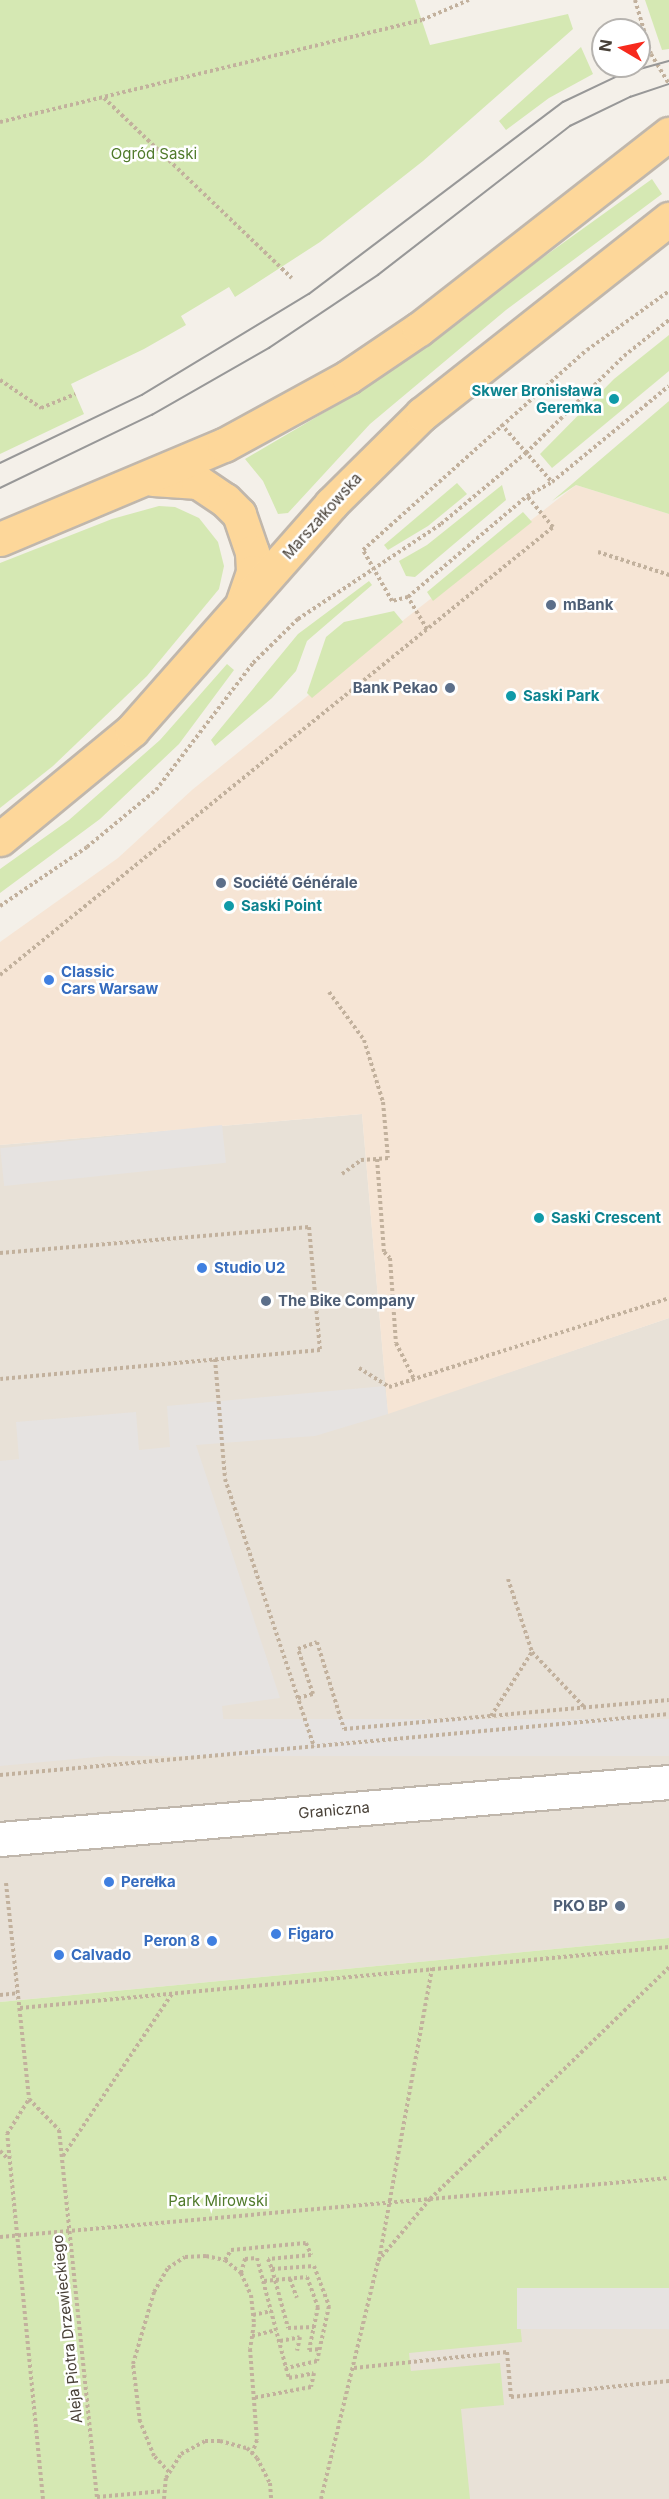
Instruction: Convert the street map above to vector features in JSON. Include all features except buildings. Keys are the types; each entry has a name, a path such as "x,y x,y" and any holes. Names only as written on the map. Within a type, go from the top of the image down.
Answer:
{"main road":[{"path":"0,539 224,445 348,377 428,322 669,134"},
{"name":"Marszałkowska","path":"0,839 132,730 331,504 422,414 669,219"},
{"path":"131,484 175,479 198,482 225,500 239,514 248,534 253,572 236,614"}],"street":[{"name":"Graniczna","path":"1,1839 669,1782"}],"path":[{"path":"0,122 422,20 468,0"},
{"path":"635,0 651,54 669,84"},
{"path":"103,97 292,278"},
{"path":"669,291 587,350 501,424 363,550 392,601 408,597 527,496 552,482 669,386"},
{"path":"0,906 87,847 156,790 276,639 374,566 441,524 526,453 624,356 669,320"},
{"path":"0,380 41,408 75,394"},
{"path":"501,424 552,482"},
{"path":"0,975 553,527 527,496"},
{"path":"598,552 669,575"},
{"path":"408,597 427,629"},
{"path":"329,992 364,1040 383,1102 388,1158 361,1160 342,1174"},
{"path":"376,1159 396,1343 414,1379"},
{"path":"0,1253 309,1227 320,1350 0,1379"},
{"path":"359,1368 388,1387 669,1298"},
{"path":"215,1359 225,1479 314,1747"},
{"path":"508,1579 532,1652 584,1708"},
{"path":"298,1698 313,1694 298,1649 317,1642 344,1729 669,1700"},
{"path":"491,1716 532,1652"},
{"path":"0,1775 669,1714"},
{"path":"1,1839 29,2100 7,2134 43,2499"},
{"path":"20,2008 669,1947"},
{"path":"378,2260 430,2199 669,1967"},
{"path":"321,2499 354,2368 391,2203 432,1968"},
{"path":"0,1995 18,1993"},
{"path":"62,2157 172,1994"},
{"name":"Aleja Piotra Drzewieckiego","path":"29,2100 59,2130 97,2498"},
{"path":"0,2151 9,2160"},
{"path":"0,2237 669,2178"},
{"path":"225,2260 231,2250 306,2243 311,2254 268,2259 288,2328 314,2327"},
{"path":"169,2472 154,2456 140,2422 133,2382 136,2343 154,2292 168,2268 185,2257 206,2256 225,2260 241,2273 251,2295 253,2398 257,2440 252,2454"},
{"path":"241,2273 245,2259 257,2258 289,2379 314,2373 311,2387 253,2398"},
{"path":"272,2269 314,2266 329,2306 317,2361 286,2368"},
{"path":"264,2281 308,2277 318,2307 309,2350 320,2349"},
{"path":"290,2279 297,2298"},
{"path":"253,2315 272,2311"},
{"path":"252,2336 276,2330"},
{"path":"280,2341 300,2337 297,2351"},
{"path":"354,2368 507,2352 511,2397 669,2381"},
{"path":"164,2499 169,2472 182,2454 206,2441 234,2443 252,2454 265,2470 271,2499"},
{"path":"97,2498 164,2491"}],"shaded area":[{"path":"576,485 669,514 669,1318 388,1414 362,1114 0,1145 0,942 118,858 192,790 332,676"},
{"path":"362,1114 388,1413 669,1318 669,1938 0,2002 0,1145"},
{"path":"222,1125 226,1163 4,1186 0,1148"},
{"path":"385,1386 388,1414 315,1436 196,1445 280,1698 222,1706 226,1745 0,1766 0,1461 19,1459 16,1422 136,1412 139,1450 170,1447 167,1406"},
{"path":"0,1719 669,1719 669,1756 0,1756"},
{"path":"669,2262 669,2499 424,2499 405,2318"},
{"path":"517,2288 669,2288 669,2329 517,2329"}],"green space":[{"name":"Ogród Saski","path":"0,0 415,0 430,45 568,14 573,29 423,161 320,242 235,297 229,287 181,316 186,325 144,349 71,384 84,414 0,454"},
{"path":"645,0 669,0 669,49 662,50"},
{"path":"581,47 591,70 591,75 549,98 506,130 499,121"},
{"path":"652,179 662,194 506,310 370,424 288,513 278,514 263,481 245,459 342,402"},
{"path":"669,335 669,371 552,468 540,454 614,379"},
{"path":"669,401 669,514 576,485 552,501"},
{"path":"457,483 467,494 428,526 388,550 384,545"},
{"path":"502,485 506,500 415,577 406,576 399,561 427,545"},
{"path":"159,506 175,507 199,518 218,542 224,566 219,589 147,676 53,766 0,808 0,563 112,519"},
{"path":"523,512 532,522 433,601 427,592"},
{"path":"369,581 372,585 307,641 296,671 272,698 215,746 211,740 298,634"},
{"path":"394,611 403,622 312,698 307,693 326,637 344,622"},
{"path":"227,664 234,670 179,744 100,819 0,893 0,869 69,820 160,740"},
{"name":"Park Mirowski","path":"669,1938 669,2288 518,2303 522,2342 409,2353 411,2371 500,2363 504,2405 461,2409 470,2499 0,2499 0,2002"}],"tram line":[{"path":"0,463 142,395 309,294 563,102 622,74 669,61"},
{"path":"0,488 152,415 269,348 378,275 570,126 630,97 669,84"}],"place":[{"name":"Skwer Bronisława Geremka","path":"614,399"},
{"name":"mBank","path":"551,605"},
{"name":"Bank Pekao","path":"450,688"},
{"name":"Saski Park","path":"511,696"},
{"name":"Société Générale","path":"221,883"},
{"name":"Saski Point","path":"229,906"},
{"name":"Classic Cars Warsaw","path":"49,980"},
{"name":"Saski Crescent","path":"539,1218"},
{"name":"Studio U2","path":"202,1268"},
{"name":"The Bike Company","path":"266,1301"},
{"name":"Perełka","path":"109,1882"},
{"name":"PKO BP","path":"620,1906"},
{"name":"Figaro","path":"276,1934"},
{"name":"Peron 8","path":"212,1941"},
{"name":"Calvado","path":"59,1955"}]}
